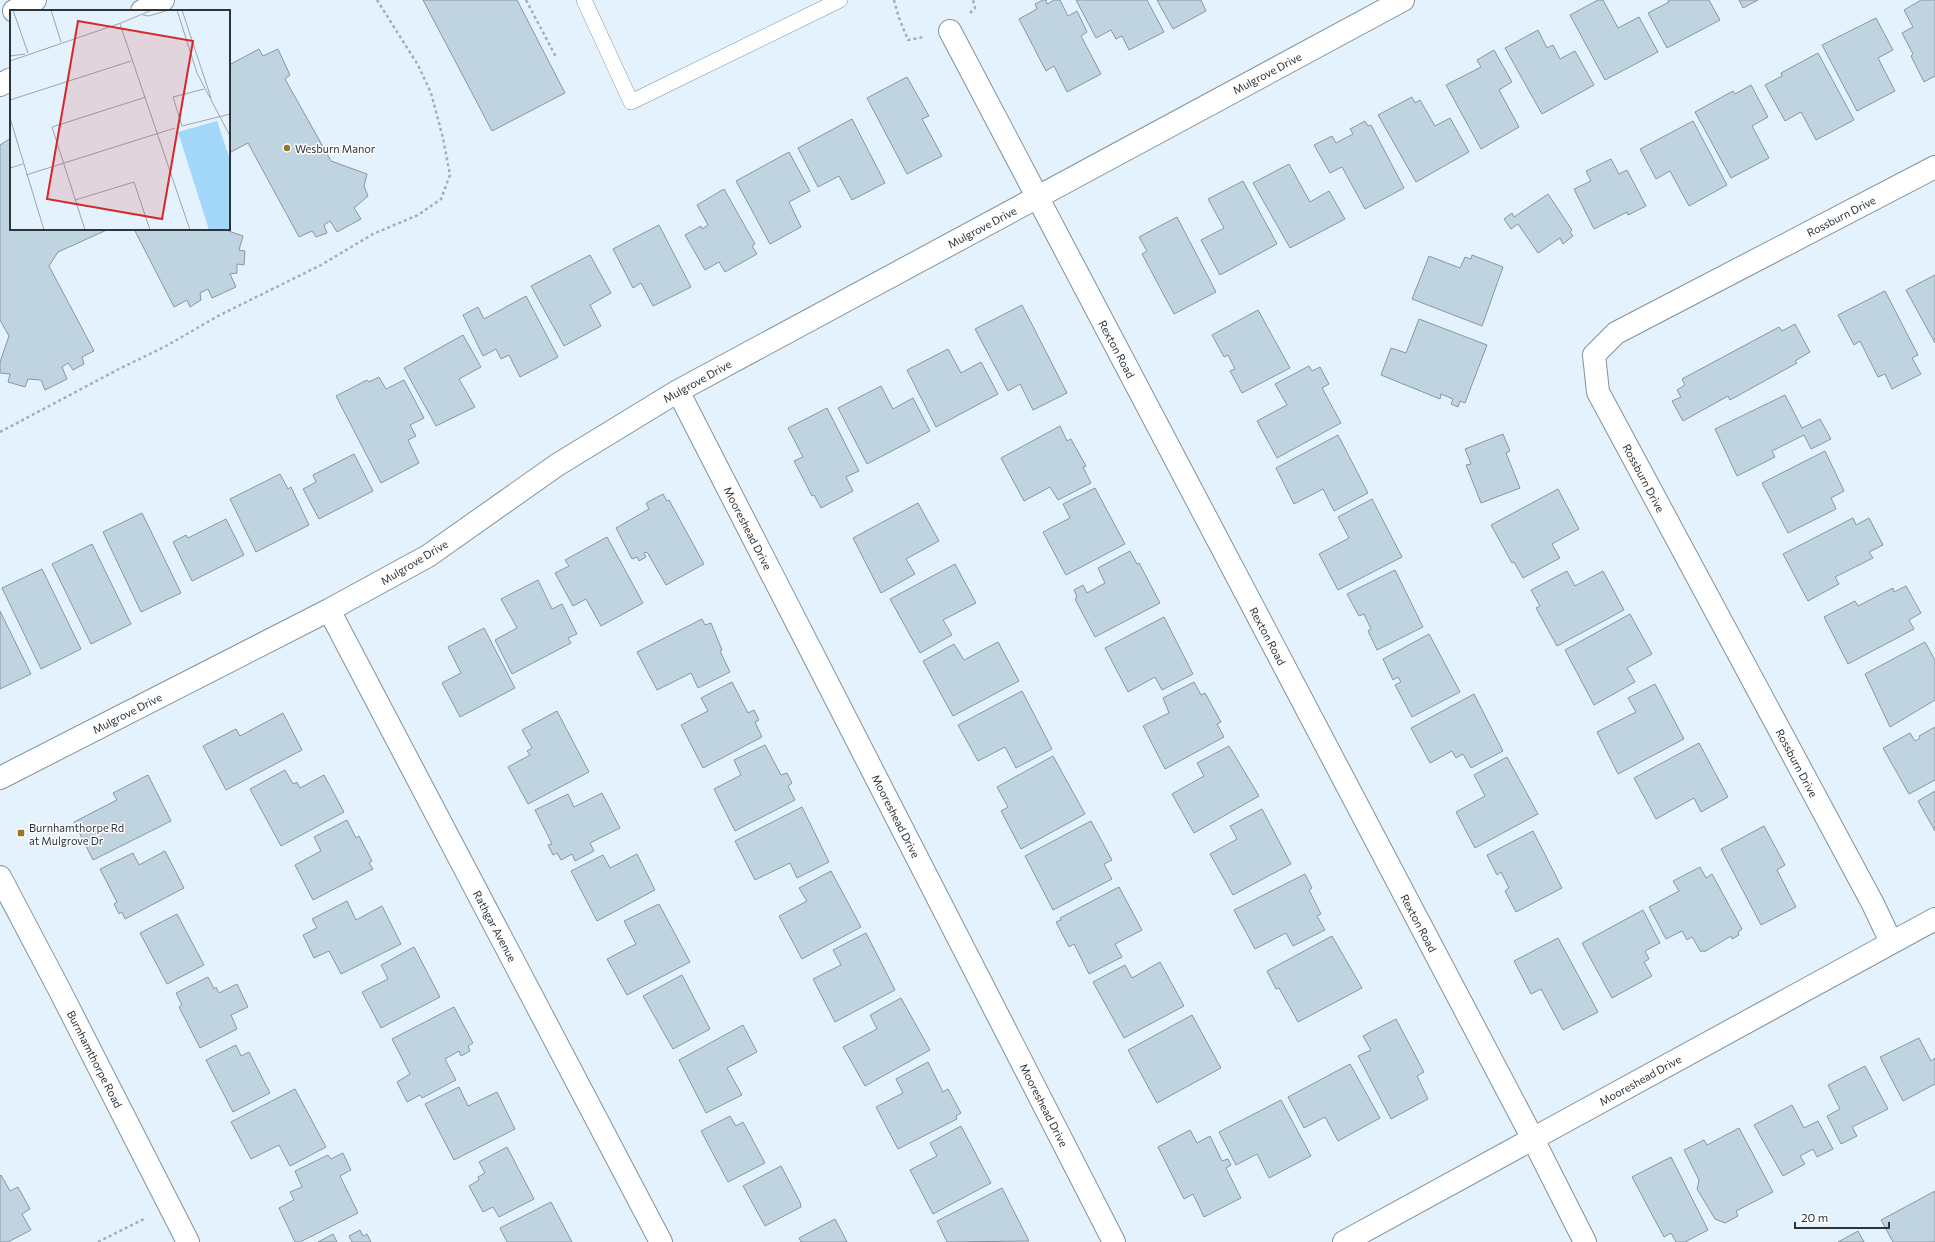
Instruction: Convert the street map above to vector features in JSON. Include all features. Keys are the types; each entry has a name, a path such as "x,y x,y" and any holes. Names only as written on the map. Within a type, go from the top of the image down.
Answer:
{"street":[{"path":"16,10 35,0"},
{"path":"144,10 163,0"},
{"name":"Mulgrove Drive","path":"0,778 329,610 428,556 557,465 678,391 1404,0"},
{"path":"0,18 10,13"},
{"name":"Rexton Road","path":"950,31 1533,1139 1585,1242"},
{"path":"0,85 10,80"},
{"name":"Rossburn Drive","path":"1891,942 1870,897 1598,392 1594,355 1616,333 1935,167"},
{"name":"Mooreshead Drive","path":"678,391 1114,1242"},
{"name":"Rathgar Avenue","path":"329,610 661,1242"},
{"name":"Burnhamthorpe Road","path":"0,877 188,1242"},
{"name":"Mooreshead Drive","path":"1344,1242 1935,919"}],"lane":[{"path":"584,0 631,102 840,0"}],"path":[{"path":"0,432 166,346 218,316 321,265 373,234 418,215 441,199 450,175 443,138 431,93 418,65 377,0"},
{"path":"526,0 556,57"},
{"path":"98,1242 170,1206"}],"building":[{"path":"423,0 517,0 565,93 492,131"},
{"path":"1046,0 1047,4 1054,0 1060,0 1068,16 1077,11 1087,32 1081,36 1101,74 1067,92 1054,66 1046,71 1019,19 1037,9 1035,4"},
{"path":"1076,0 1147,0 1164,32 1129,50 1122,36 1116,39 1111,30 1096,38"},
{"path":"1157,0 1201,0 1206,11 1173,29"},
{"path":"1598,0 1603,0 1618,28 1639,17 1658,52 1605,80 1570,15"},
{"path":"1668,0 1709,0 1720,20 1667,48 1648,13 1669,2"},
{"path":"1739,0 1758,0 1743,8"},
{"path":"1921,0 1935,0 1935,76 1924,82 1911,56 1913,54 1902,33 1913,27 1904,10"},
{"path":"1876,18 1893,50 1878,58 1895,91 1857,111 1822,45"},
{"path":"1538,30 1547,48 1553,45 1560,59 1575,51 1594,85 1542,114 1505,48"},
{"name":"Wesburn Manor","path":"259,49 263,56 278,49 290,75 285,79 331,161 367,174 364,186 368,196 354,208 361,219 337,232 330,221 324,225 327,233 316,237 312,231 299,237 248,143 230,152 230,64"},
{"path":"1494,50 1512,82 1499,90 1519,127 1481,149 1446,85 1481,67 1477,60"},
{"path":"1818,53 1854,120 1816,140 1801,112 1785,121 1765,85 1782,76 1781,73"},
{"path":"907,77 929,116 922,119 942,156 907,174 867,98"},
{"path":"1751,85 1768,117 1752,126 1769,158 1731,178 1695,112 1733,91 1735,94"},
{"path":"1412,97 1415,103 1420,100 1435,126 1450,118 1469,152 1416,182 1378,115"},
{"path":"852,119 885,183 852,200 839,176 818,187 798,148"},
{"path":"1365,121 1368,126 1371,125 1404,188 1365,209 1342,167 1330,173 1314,145 1332,136 1336,143 1353,134 1350,129"},
{"path":"1693,121 1727,185 1689,206 1670,171 1656,179 1640,149"},
{"path":"10,139 10,230 107,230 58,252 49,266 94,351 82,357 84,364 73,370 68,363 62,367 67,379 45,390 41,380 28,379 25,387 8,382 10,374 0,373 0,362 9,336 0,320 0,145"},
{"path":"789,152 810,191 789,202 801,227 770,244 736,181"},
{"path":"1611,159 1619,174 1627,170 1646,206 1628,215 1627,212 1594,229 1574,189 1591,181 1586,171"},
{"path":"1289,164 1310,202 1329,191 1345,219 1290,248 1253,183"},
{"path":"1243,181 1277,244 1220,275 1201,240 1224,228 1208,199"},
{"path":"724,189 755,244 752,246 757,254 725,272 719,262 705,270 685,235 701,226 702,229 708,225 697,205"},
{"path":"1548,194 1572,230 1570,232 1573,236 1563,244 1560,238 1538,253 1518,224 1511,229 1504,219 1512,213 1514,217"},
{"path":"1177,217 1216,292 1174,314 1142,254 1147,251 1139,237"},
{"path":"659,225 691,287 653,306 641,283 633,288 613,249"},
{"path":"135,230 226,230 243,236 239,250 245,251 244,265 237,264 237,273 230,274 236,287 212,298 208,289 200,293 201,300 190,307 187,300 174,307"},
{"path":"590,255 611,293 590,305 601,326 564,346 531,286"},
{"path":"1472,255 1503,267 1482,326 1412,299 1429,256 1460,268 1465,257 1471,259"},
{"path":"1935,275 1935,343 1906,290"},
{"path":"1885,291 1918,355 1912,358 1921,374 1892,389 1885,374 1878,377 1860,341 1854,345 1838,315"},
{"path":"526,296 558,357 520,377 509,355 501,359 496,349 483,356 463,315 478,307 484,319"},
{"path":"1022,305 1067,393 1033,410 1020,384 1008,391 975,329"},
{"path":"1258,310 1290,368 1242,393 1230,371 1235,369 1228,355 1224,357 1212,335"},
{"path":"1419,319 1487,345 1465,403 1460,401 1458,407 1451,404 1453,399 1441,394 1440,399 1381,375 1391,348 1406,353"},
{"path":"1795,324 1810,352 1795,361 1797,363 1730,400 1728,396 1683,421 1672,401 1681,397 1677,390 1685,385 1682,379 1779,327 1782,331"},
{"path":"463,335 481,367 459,379 475,407 436,426 404,368"},
{"path":"948,349 961,373 981,362 998,394 936,427 907,370"},
{"path":"1309,366 1312,371 1320,367 1329,384 1322,388 1341,423 1277,458 1257,421 1287,405 1275,384"},
{"path":"379,377 386,389 404,380 424,418 410,425 416,436 408,440 419,463 381,483 336,396 367,380 369,382"},
{"path":"881,386 893,409 913,398 930,431 867,464 838,408"},
{"path":"1785,395 1802,428 1820,419 1831,439 1811,449 1804,435 1772,451 1775,457 1737,476 1715,429"},
{"path":"827,408 859,471 846,477 853,491 821,508 814,495 812,496 794,461 803,457 788,428"},
{"path":"1060,426 1067,441 1071,439 1086,466 1083,467 1091,483 1058,500 1050,487 1024,501 1001,458"},
{"path":"1503,434 1510,451 1506,453 1520,488 1481,503 1466,465 1471,464 1465,449"},
{"path":"1338,435 1368,493 1334,511 1323,489 1294,504 1276,468"},
{"path":"1825,451 1844,491 1831,498 1836,509 1788,533 1762,483"},
{"path":"354,454 373,491 319,519 303,489 316,482 313,475"},
{"path":"280,474 288,489 291,487 309,525 256,552 230,499"},
{"path":"1095,488 1125,544 1066,575 1043,532 1070,518 1063,504"},
{"path":"1558,489 1579,529 1552,544 1560,558 1523,578 1514,562 1512,563 1491,525"},
{"path":"663,494 667,501 669,500 704,564 666,585 647,552 644,553 646,557 639,561 637,557 632,559 616,528 649,509 646,503"},
{"path":"1372,499 1402,557 1338,590 1319,554 1349,538 1338,517"},
{"path":"918,503 939,541 906,559 915,574 881,593 853,538"},
{"path":"142,513 181,593 141,612 103,532"},
{"path":"1853,518 1856,525 1869,518 1883,545 1869,552 1873,558 1835,577 1839,584 1808,601 1783,554"},
{"path":"226,519 244,555 192,581 173,542 186,535 188,538"},
{"path":"607,537 643,603 601,626 586,599 573,606 555,573 569,566 565,560"},
{"path":"92,544 131,624 91,644 52,564"},
{"path":"1130,551 1137,564 1139,563 1160,603 1095,637 1075,599 1077,597 1074,590 1083,585 1087,593 1105,583 1098,568"},
{"path":"955,564 976,603 943,620 952,635 920,653 890,599"},
{"path":"42,569 81,649 41,669 2,588"},
{"path":"1395,570 1423,627 1377,650 1368,631 1371,629 1364,614 1359,616 1347,594"},
{"path":"1567,571 1575,586 1603,571 1624,610 1557,646 1536,608 1540,606 1531,590"},
{"path":"538,580 552,609 562,604 577,634 568,638 571,643 512,674 495,640 517,628 501,599"},
{"path":"1906,586 1921,613 1909,620 1914,629 1848,664 1824,617 1855,601 1858,606 1893,588 1894,592"},
{"path":"0,611 31,674 0,689"},
{"path":"1630,614 1652,654 1627,668 1635,682 1594,705 1565,650"},
{"path":"1164,617 1193,674 1162,690 1155,677 1128,692 1105,648"},
{"path":"702,619 705,625 711,623 722,650 720,651 730,672 698,688 691,673 657,690 637,652"},
{"path":"484,628 515,688 460,717 442,683 461,673 448,647"},
{"path":"1429,634 1460,692 1412,717 1395,685 1401,682 1398,677 1393,680 1383,659"},
{"path":"998,642 1019,681 953,716 923,661 954,644 964,660"},
{"path":"1925,642 1935,660 1935,700 1890,727 1865,674"},
{"path":"732,682 748,713 754,710 759,720 755,722 762,737 703,768 681,725 708,711 701,698"},
{"path":"1194,682 1201,695 1205,693 1221,722 1217,724 1224,737 1165,769 1143,726 1169,713 1163,698"},
{"path":"1655,684 1684,739 1618,774 1597,732 1636,712 1628,698"},
{"path":"1022,691 1052,749 1016,768 1005,747 978,761 958,725"},
{"path":"1474,694 1503,751 1471,768 1463,754 1456,758 1452,751 1430,763 1411,728"},
{"path":"557,711 589,772 528,804 508,767 530,755 527,751 532,748 522,730"},
{"path":"283,713 302,750 226,790 203,746 236,729 240,736"},
{"path":"1935,727 1935,780 1909,794 1883,748 1910,733 1915,741 1920,738 1919,736"},
{"path":"1699,743 1728,797 1701,812 1694,798 1656,819 1634,778"},
{"path":"765,745 781,775 787,773 792,783 788,786 795,800 735,831 714,789 741,775 734,760"},
{"path":"1229,746 1259,796 1194,833 1172,794 1204,776 1197,763"},
{"path":"1053,756 1085,814 1021,849 1001,811 1008,807 997,787"},
{"path":"1507,757 1538,814 1475,848 1456,812 1485,796 1474,775"},
{"path":"285,770 293,784 297,782 300,788 324,775 344,812 281,846 250,789"},
{"path":"148,775 171,821 93,860 74,822 117,800 113,793"},
{"path":"1935,791 1935,831 1918,801"},
{"path":"602,793 620,828 590,843 594,851 575,861 572,854 561,860 557,853 553,855 548,845 552,844 535,810 568,794 574,807"},
{"path":"802,807 829,862 797,878 790,863 755,880 735,841"},
{"path":"1262,809 1291,864 1233,895 1210,854 1237,839 1230,826"},
{"path":"347,820 356,838 359,836 372,861 369,863 373,869 313,900 295,865 321,851 314,837"},
{"path":"1091,821 1112,860 1104,864 1112,879 1053,910 1025,856"},
{"path":"1764,826 1785,865 1777,870 1796,907 1761,925 1721,849"},
{"path":"1533,831 1562,888 1516,912 1505,891 1509,888 1501,872 1497,875 1487,855"},
{"path":"165,851 184,888 125,919 122,912 119,914 114,904 117,902 100,869 133,853 139,865"},
{"path":"637,854 655,890 597,921 571,871 603,855 610,868"},
{"path":"1700,867 1706,878 1712,874 1742,929 1738,932 1739,935 1732,939 1731,936 1704,952 1704,950 1701,952 1692,937 1687,940 1682,931 1666,939 1649,907 1679,891 1673,881"},
{"path":"831,871 861,927 802,959 779,916 807,901 799,888"},
{"path":"1305,874 1312,888 1309,890 1321,914 1317,916 1325,930 1293,946 1286,933 1255,949 1234,910"},
{"path":"1119,887 1142,930 1115,944 1122,957 1089,974 1074,944 1069,947 1056,922 1061,920 1060,918"},
{"path":"347,901 356,920 382,906 401,944 341,974 329,951 314,958 303,935 317,928 312,919"},
{"path":"659,904 690,962 627,995 607,959 636,944 624,921"},
{"path":"1643,910 1660,943 1645,951 1649,959 1644,962 1652,976 1612,998 1582,943"},
{"path":"177,914 204,965 167,984 140,933"},
{"path":"866,933 895,990 835,1022 813,979 841,965 833,950"},
{"path":"1332,936 1362,988 1298,1022 1279,988 1276,989 1267,971"},
{"path":"1558,938 1598,1012 1563,1030 1541,989 1531,994 1514,961"},
{"path":"414,947 440,997 381,1028 362,992 388,979 381,965"},
{"path":"1160,962 1184,1006 1124,1038 1093,982 1125,965 1132,978"},
{"path":"682,975 710,1029 673,1049 643,996"},
{"path":"208,977 214,989 216,987 219,993 237,984 248,1007 231,1015 237,1029 200,1048 179,1007 182,1005 176,993"},
{"path":"901,998 930,1050 865,1086 843,1047 877,1029 870,1015"},
{"path":"454,1007 473,1043 468,1046 470,1051 461,1056 459,1051 445,1059 456,1080 422,1098 420,1095 407,1102 397,1082 410,1074 392,1039"},
{"path":"1192,1015 1221,1068 1157,1103 1128,1050"},
{"path":"1396,1019 1424,1072 1417,1076 1428,1099 1391,1119 1358,1056 1371,1050 1363,1036"},
{"path":"743,1025 757,1052 727,1068 742,1095 706,1113 679,1060"},
{"path":"1919,1038 1931,1061 1935,1058 1935,1084 1903,1101 1880,1057"},
{"path":"236,1045 241,1056 249,1052 270,1093 233,1112 206,1060"},
{"path":"928,1062 943,1092 948,1089 961,1113 956,1116 957,1119 898,1149 876,1107 903,1093 896,1079"},
{"path":"1350,1064 1380,1118 1338,1141 1325,1117 1304,1128 1288,1097"},
{"path":"1865,1066 1888,1109 1852,1127 1857,1136 1841,1144 1827,1116 1840,1109 1828,1085"},
{"path":"459,1087 468,1106 497,1092 515,1129 454,1160 425,1104"},
{"path":"295,1089 326,1147 290,1166 279,1145 251,1159 231,1122"},
{"path":"1281,1100 1311,1156 1269,1178 1257,1154 1236,1165 1219,1132"},
{"path":"1792,1105 1804,1128 1818,1121 1833,1149 1817,1157 1813,1149 1800,1156 1805,1164 1783,1176 1754,1125"},
{"path":"730,1116 736,1126 743,1122 765,1163 728,1182 701,1131"},
{"path":"961,1126 991,1183 933,1214 910,1170 937,1156 930,1143"},
{"path":"1739,1128 1773,1192 1736,1211 1738,1216 1725,1223 1715,1219 1697,1189 1699,1180 1684,1150 1704,1140 1707,1145"},
{"path":"1190,1130 1197,1143 1210,1136 1222,1161 1228,1159 1231,1165 1226,1168 1241,1198 1204,1217 1193,1194 1184,1199 1158,1147"},
{"path":"507,1147 534,1199 499,1217 493,1207 483,1212 469,1186 479,1180 478,1177 485,1173 479,1162"},
{"path":"343,1153 351,1170 340,1176 358,1213 300,1242 295,1242 279,1208 294,1200 290,1192 302,1187 295,1171 328,1155 331,1159"},
{"path":"1671,1157 1708,1230 1685,1242 1676,1242 1671,1233 1664,1237 1632,1177"},
{"path":"781,1166 800,1202 801,1207 765,1226 743,1186"},
{"path":"1,1175 10,1191 18,1187 30,1209 22,1214 31,1230 8,1242 0,1242"},
{"path":"1002,1188 1029,1241 947,1242 937,1221"},
{"path":"1935,1191 1935,1242 1893,1242 1881,1220"},
{"path":"551,1202 572,1242 507,1242 500,1228"},
{"path":"835,1219 847,1242 801,1242 799,1238"},
{"path":"360,1230 363,1236 367,1234 371,1242 352,1242 349,1236"},
{"path":"1858,1231 1864,1242 1838,1242"},
{"path":"333,1234 337,1242 318,1242"}],"place":[{"name":"Wesburn Manor","path":"287,148"},
{"name":"Burnhamthorpe Rd at Mulgrove Dr","path":"21,833"}]}
